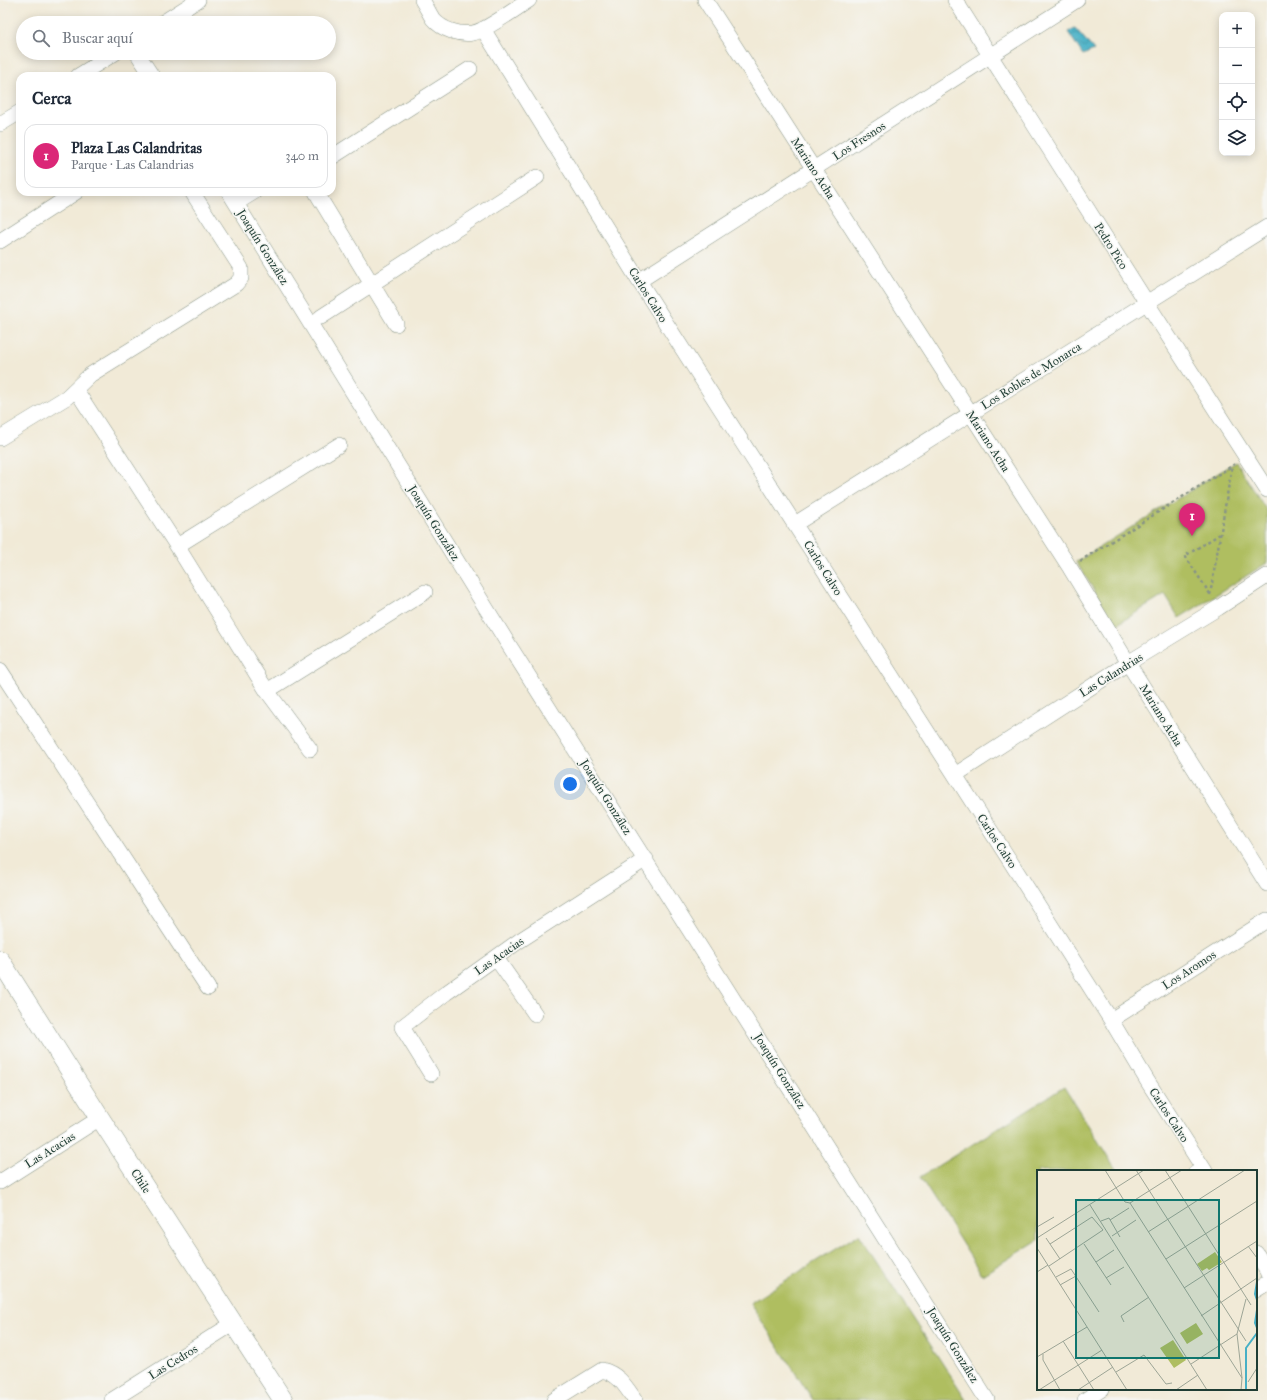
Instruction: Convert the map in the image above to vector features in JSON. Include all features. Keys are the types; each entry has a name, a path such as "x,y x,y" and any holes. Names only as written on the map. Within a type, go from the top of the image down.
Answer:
{"street":[{"path":"173,16 198,0"},
{"path":"422,0 434,20 446,30 462,33 473,33 483,29 529,0"},
{"name":"Mariano Acha","path":"705,0 1070,568 1128,664 1267,884"},
{"name":"Pedro Pico","path":"955,0 1245,458 1267,490"},
{"name":"Los Fresnos","path":"639,281 1078,0"},
{"name":"Carlos Calvo","path":"483,29 639,281 1112,1020 1199,1169"},
{"path":"84,72 104,60"},
{"path":"142,60 149,72"},
{"path":"336,154 470,69"},
{"path":"0,124 16,114"},
{"path":"320,317 537,177"},
{"path":"0,241 70,196"},
{"path":"0,438 76,390 90,375 236,284 240,278 240,268 195,196"},
{"name":"Joaquín González","path":"235,196 503,635 987,1400"},
{"path":"318,196 396,324"},
{"name":"Los Robles de Monarca","path":"795,524 1267,227"},
{"path":"76,390 177,546 267,691 310,749"},
{"path":"177,546 339,445"},
{"name":"Las Calandrias","path":"955,775 1267,576"},
{"path":"267,691 425,592"},
{"path":"0,670 208,988"},
{"name":"Las Acacias","path":"431,1074 402,1027 446,993 519,941 646,859"},
{"name":"Los Aromos","path":"1112,1020 1267,920"},
{"path":"496,958 535,1014"},
{"name":"Chile","path":"0,960 100,1118 283,1400"},
{"name":"Las Acacias","path":"0,1182 100,1118"},
{"path":"1257,1255 1267,1271"},
{"path":"1257,1289 1267,1283"},
{"name":"Las Cedros","path":"112,1400 234,1323"},
{"path":"554,1400 602,1370 617,1377 623,1382 635,1400"},
{"path":"1085,1400 1100,1390"}],"path":[{"path":"1070,568 1245,458"},
{"path":"1210,595 1232,466"},
{"path":"1218,608 1185,556 1221,533"}],"green space":[{"path":"1236,462 1267,511 1267,563 1179,618 1165,595 1116,625 1076,562"},
{"path":"1064,1087 1116,1170 1037,1170 1037,1241 982,1275 920,1177"},
{"path":"859,1234 966,1400 813,1400 750,1303"}],"water":[{"path":"1075,28 1094,50 1083,55 1068,32"}],"place":[{"name":"Plaza Las Calandritas","path":"1192,536"}]}
